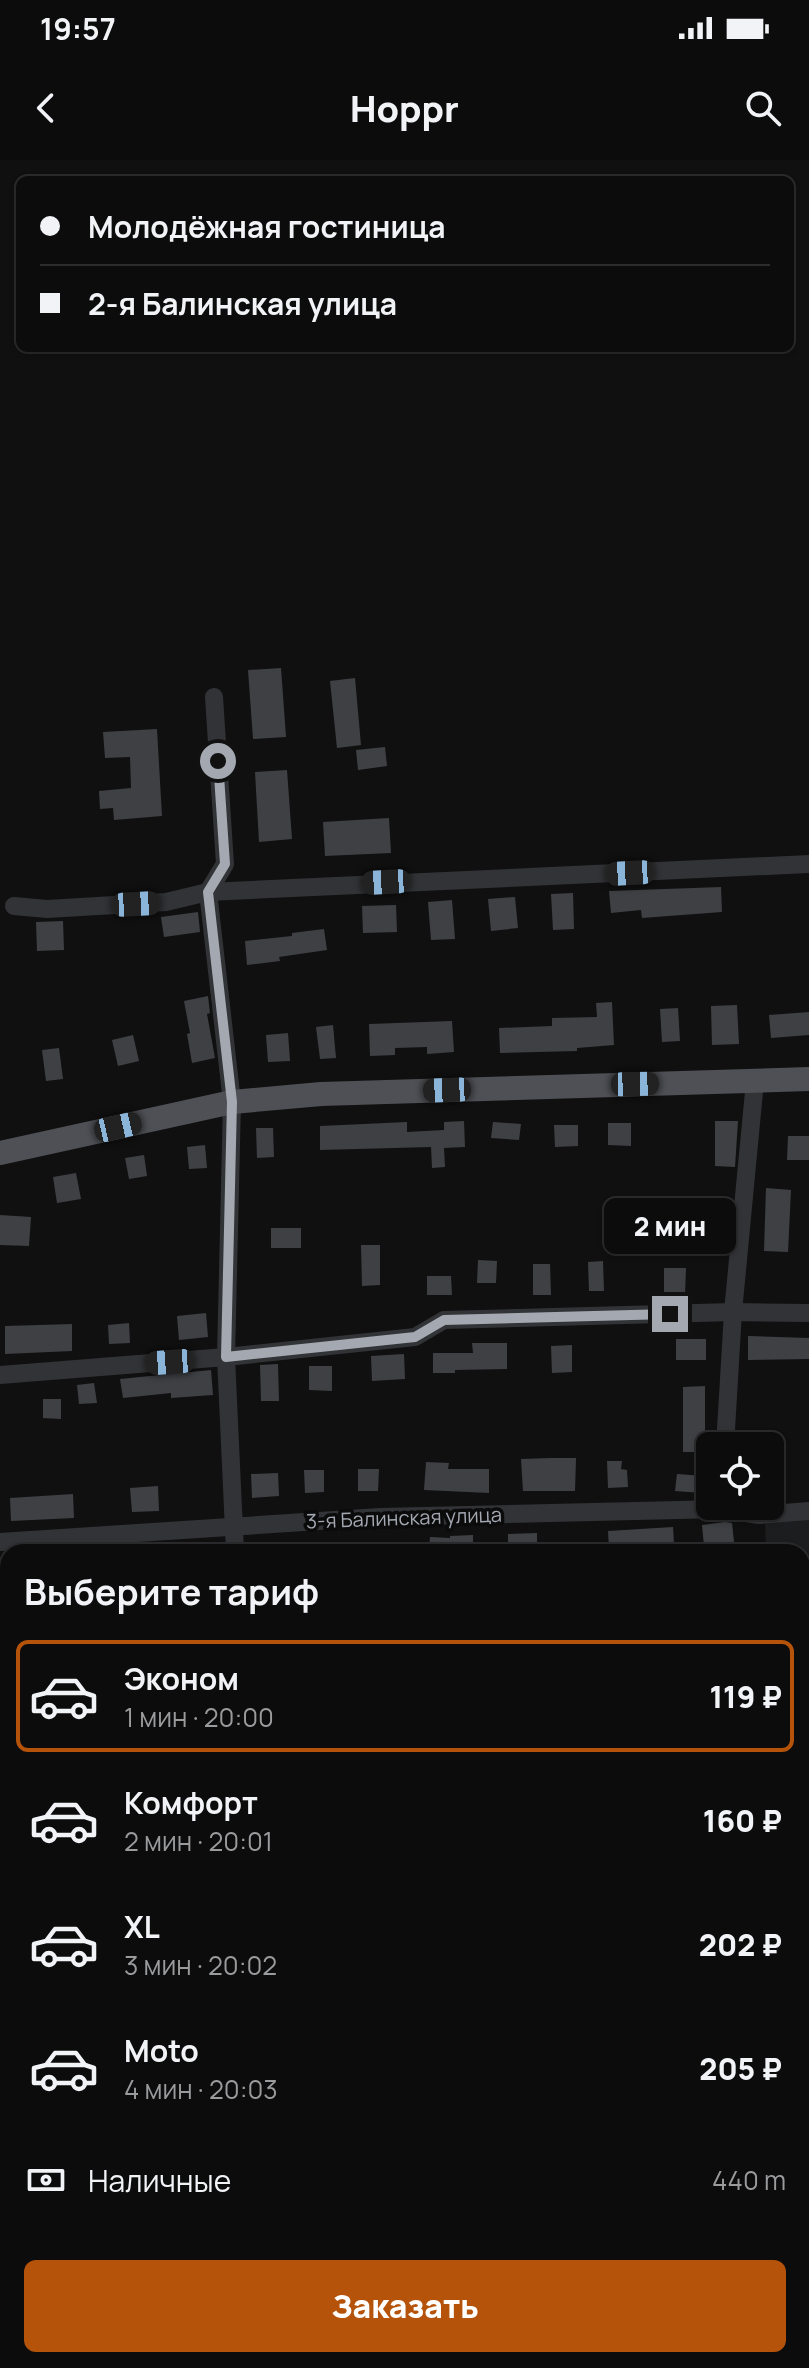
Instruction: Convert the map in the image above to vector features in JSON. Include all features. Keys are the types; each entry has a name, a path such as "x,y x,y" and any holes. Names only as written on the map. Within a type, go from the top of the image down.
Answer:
{"main road":[{"path":"0,1153 232,1102 321,1094 809,1079"}],"street":[{"path":"214,697 225,864 208,892 232,1102 226,1357 235,1544"},
{"path":"14,906 47,909 166,902 208,892 809,864"},
{"path":"726,1432 733,1312 755,1081"},
{"path":"0,1375 226,1357 415,1337 444,1320 733,1312 809,1313"},
{"name":"3-я Балинская улица","path":"0,1542 380,1517 696,1509"},
{"name":"3-я Балинская улица","path":"784,1513 809,1511"}],"shaded area":[{"path":"809,1517 809,1544 766,1544 765,1522"}],"building":[{"path":"281,668 286,737 253,739 248,670"},
{"path":"355,678 361,745 337,748 330,681"},
{"path":"157,729 162,816 114,820 113,808 100,809 99,791 131,788 130,757 105,758 103,732"},
{"path":"385,747 387,766 358,770 356,750"},
{"path":"287,770 292,839 259,842 255,772"},
{"path":"389,818 391,853 325,856 323,822"},
{"path":"721,887 722,912 642,918 641,910 611,913 609,891"},
{"path":"573,893 574,929 553,930 551,894"},
{"path":"515,897 518,928 491,931 488,899"},
{"path":"452,900 455,939 431,940 428,902"},
{"path":"396,905 397,932 363,933 362,906"},
{"path":"198,912 200,932 164,937 161,917"},
{"path":"63,921 64,950 37,951 36,922"},
{"path":"324,929 327,950 247,965 245,941"},
{"path":"208,996 210,1013 207,1014 215,1058 192,1063 184,1001"},
{"path":"612,1002 614,1045 577,1048 577,1051 500,1053 499,1028 552,1026 552,1018 597,1017 596,1003"},
{"path":"737,1005 739,1044 712,1045 711,1006"},
{"path":"678,1008 680,1041 662,1042 660,1009"},
{"path":"809,1012 809,1035 771,1038 769,1015"},
{"path":"452,1021 454,1052 427,1054 427,1047 395,1048 395,1055 370,1056 369,1024"},
{"path":"333,1025 336,1058 320,1059 316,1027"},
{"path":"288,1033 290,1061 268,1062 266,1035"},
{"path":"133,1035 139,1061 118,1066 112,1040"},
{"path":"59,1048 63,1079 46,1081 42,1050"},
{"path":"464,1121 465,1147 444,1148 445,1167 432,1168 431,1147 320,1150 320,1126 407,1122 407,1132 444,1130 444,1122"},
{"path":"715,1121 738,1121 735,1167 715,1166"},
{"path":"493,1122 521,1124 519,1140 491,1138"},
{"path":"608,1123 631,1123 631,1146 608,1145"},
{"path":"554,1125 578,1125 578,1146 555,1147"},
{"path":"256,1128 273,1128 274,1157 257,1158"},
{"path":"788,1136 809,1136 809,1160 787,1160"},
{"path":"205,1145 207,1168 189,1169 187,1147"},
{"path":"144,1155 147,1176 129,1179 125,1158"},
{"path":"76,1173 81,1199 57,1203 53,1177"},
{"path":"766,1188 791,1190 788,1252 764,1251"},
{"path":"678,1196 711,1197 711,1219 678,1218"},
{"path":"0,1215 31,1217 29,1246 0,1245"},
{"path":"271,1228 301,1228 301,1248 271,1248"},
{"path":"361,1245 380,1245 380,1285 362,1286"},
{"path":"478,1260 497,1261 496,1283 477,1283"},
{"path":"603,1261 604,1291 589,1291 588,1262"},
{"path":"533,1264 550,1264 551,1295 533,1295"},
{"path":"664,1268 686,1268 685,1295 664,1294"},
{"path":"427,1276 451,1276 452,1295 427,1295"},
{"path":"206,1313 208,1337 179,1340 177,1316"},
{"path":"129,1323 130,1343 109,1344 108,1325"},
{"path":"72,1324 72,1351 5,1354 5,1326"},
{"path":"748,1336 809,1338 809,1359 748,1360"},
{"path":"676,1339 706,1339 706,1360 676,1360"},
{"path":"472,1343 507,1343 507,1369 433,1373 433,1353 473,1353"},
{"path":"572,1345 572,1372 552,1373 551,1346"},
{"path":"404,1354 405,1379 372,1381 371,1356"},
{"path":"278,1364 279,1401 261,1401 260,1365"},
{"path":"309,1366 332,1366 332,1391 309,1390"},
{"path":"211,1370 213,1395 171,1398 171,1393 123,1398 120,1379"},
{"path":"94,1383 97,1403 79,1404 77,1385"},
{"path":"705,1386 705,1432 696,1432 696,1452 683,1452 683,1387"},
{"path":"43,1399 61,1399 61,1419 43,1418"},
{"path":"576,1458 575,1491 523,1491 521,1459"},
{"path":"607,1461 622,1461 621,1469 627,1470 628,1487 608,1488"},
{"path":"426,1462 449,1463 448,1469 489,1469 489,1493 424,1490"},
{"path":"358,1469 379,1469 378,1491 358,1491"},
{"path":"304,1470 324,1470 324,1492 305,1493"},
{"path":"278,1473 279,1496 252,1498 251,1474"},
{"path":"677,1474 696,1475 696,1493 675,1491"},
{"path":"158,1486 159,1511 132,1512 130,1488"},
{"path":"73,1494 74,1518 11,1521 10,1498"},
{"path":"732,1523 734,1542 704,1544 702,1525"},
{"path":"673,1527 674,1544 609,1544 608,1531"},
{"path":"537,1533 537,1544 508,1544 508,1534"},
{"path":"473,1535 473,1544 429,1544 430,1537"}],"route":[{"path":"218,761 225,864 208,892 232,1102 226,1357 415,1337 444,1320 670,1314"}]}
